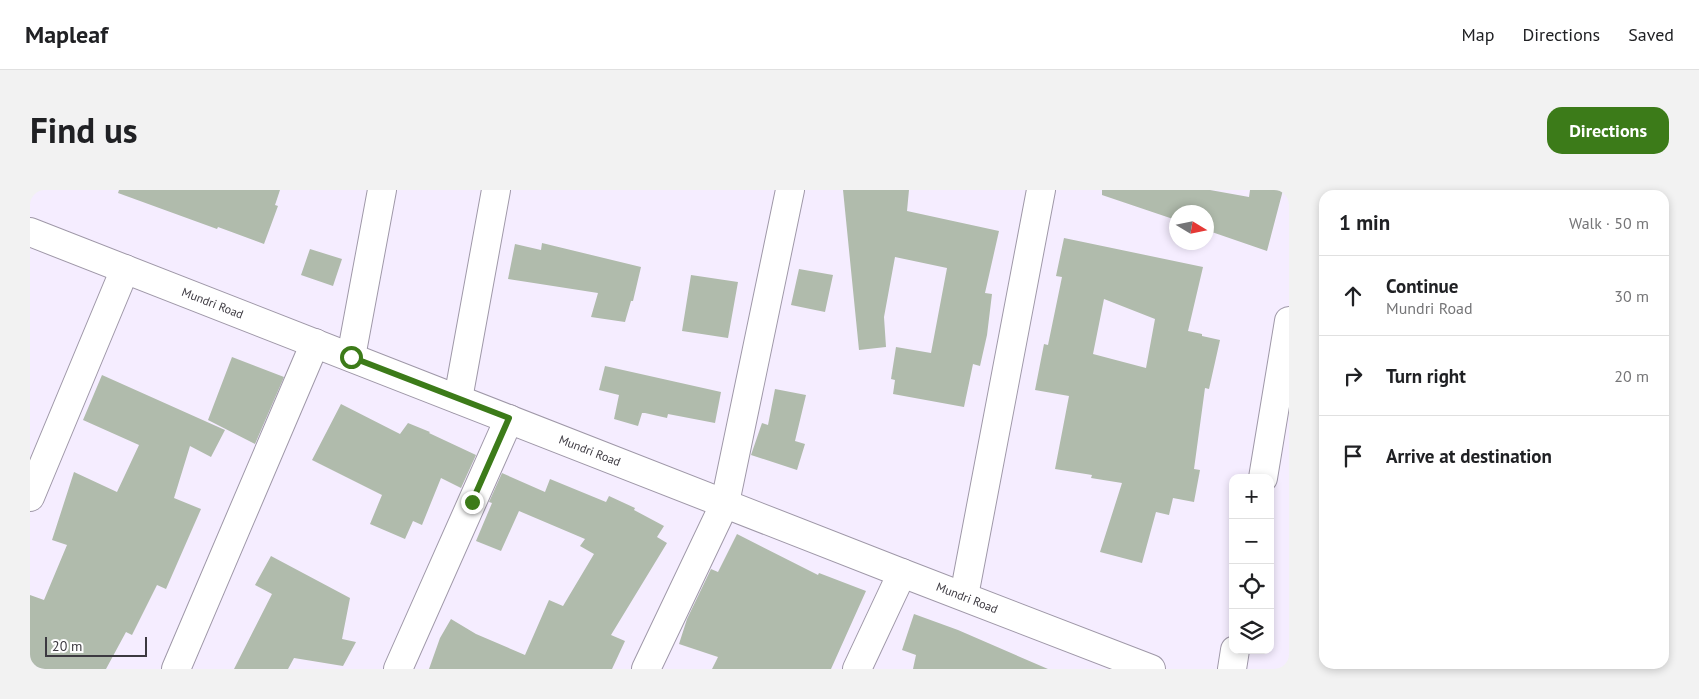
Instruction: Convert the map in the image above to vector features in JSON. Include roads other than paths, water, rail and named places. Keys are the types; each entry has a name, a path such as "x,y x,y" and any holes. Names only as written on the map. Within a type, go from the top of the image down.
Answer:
{"street":[{"path":"351,357 382,190"},
{"path":"458,399 496,190"},
{"path":"646,669 725,503 790,190"},
{"path":"964,596 1041,190"},
{"name":"Mundri Road","path":"30,232 964,596 1102,660 1151,669"},
{"path":"30,497 125,269"},
{"path":"1265,474 1289,321"},
{"path":"176,669 315,343"},
{"path":"398,669 509,418"},
{"path":"857,669 902,573"},
{"path":"1232,669 1234,654"}]}
